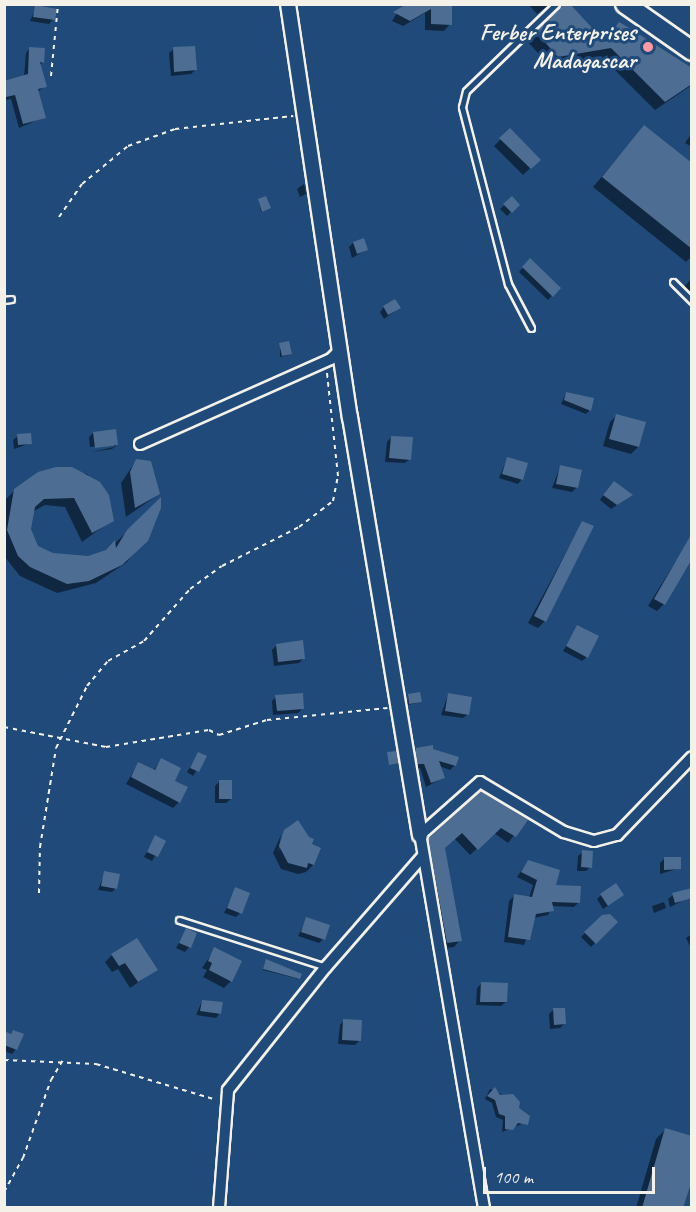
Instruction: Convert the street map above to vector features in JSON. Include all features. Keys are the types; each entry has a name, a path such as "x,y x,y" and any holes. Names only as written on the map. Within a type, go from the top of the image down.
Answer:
{"main road":[{"path":"625,4 692,51"}],"street":[{"path":"288,4 305,115 335,355 399,705 422,857 484,1208"},
{"path":"140,444 335,355"},
{"path":"420,835 480,782 564,832 594,841 617,835 692,757"},
{"path":"219,1208 228,1090 326,967 422,857"}],"lane":[{"path":"531,328 508,284 462,106 466,91 556,4"},
{"path":"673,282 692,301"},
{"path":"4,300 12,299"},
{"path":"179,920 326,967"}],"path":[{"path":"51,76 58,4"},
{"path":"59,217 82,184 128,146 175,129 305,115"},
{"path":"39,893 40,847 58,741 97,672 108,661 144,641 190,589 222,566 299,527 333,501 338,476 326,380 335,355"},
{"path":"4,728 58,741 106,747 209,730 219,735 267,720 399,705"},
{"path":"4,1060 63,1060 96,1064 216,1101 228,1090"},
{"path":"4,1192 23,1158 51,1080 63,1060"}],"building":[{"path":"407,4 452,4 452,25 431,24 431,9 410,21 393,12"},
{"path":"561,4 570,4 605,42 619,22 626,26 692,68 692,84 665,102 611,48 558,57 535,31"},
{"path":"35,5 57,9 55,20 33,17"},
{"path":"195,46 197,70 174,72 173,47"},
{"path":"29,47 45,48 44,63 40,62 47,87 38,89 46,118 23,124 15,95 6,97 4,81 28,74"},
{"path":"644,125 692,163 692,249 602,177"},
{"path":"510,128 541,160 531,169 499,138"},
{"path":"266,196 271,208 262,212 258,199"},
{"path":"512,196 520,205 512,213 503,204"},
{"path":"364,238 368,250 357,254 353,242"},
{"path":"530,258 561,288 553,297 522,267"},
{"path":"395,299 401,308 388,315 383,306"},
{"path":"289,341 292,354 282,356 279,343"},
{"path":"566,392 594,398 591,411 564,400"},
{"path":"616,414 646,422 639,447 609,439"},
{"path":"116,429 118,445 95,448 93,432"},
{"path":"31,433 32,444 18,445 17,434"},
{"path":"391,436 413,437 411,460 389,458"},
{"path":"507,457 528,463 523,480 502,474"},
{"path":"136,459 151,461 160,494 135,508 130,472"},
{"path":"560,465 582,470 578,488 556,484"},
{"path":"56,467 72,467 100,482 109,495 114,521 92,533 74,498 44,499 35,507 31,529 38,546 53,553 88,556 106,550 115,540 116,548 127,530 161,497 161,508 148,541 122,565 89,581 67,584 30,567 18,556 7,530 14,489 38,472"},
{"path":"614,481 633,495 617,505 603,495"},
{"path":"582,521 594,526 546,622 534,616"},
{"path":"692,533 692,559 665,605 654,599"},
{"path":"577,625 599,636 588,658 566,646"},
{"path":"303,640 305,659 278,662 276,644"},
{"path":"420,692 422,702 409,704 408,694"},
{"path":"303,693 304,709 277,711 275,695"},
{"path":"448,693 472,697 469,715 445,711"},
{"path":"433,745 433,749 459,757 456,766 439,761 445,778 431,783 424,764 417,764 415,752 416,748"},
{"path":"397,751 399,763 389,765 387,752"},
{"path":"198,752 207,756 199,772 190,768"},
{"path":"161,758 181,768 175,781 188,787 180,803 131,777 138,762 155,770"},
{"path":"219,780 232,780 232,799 219,799"},
{"path":"481,791 528,820 516,837 501,828 478,850 462,833 445,848 462,941 447,943 428,839"},
{"path":"298,820 309,837 314,839 312,844 321,848 314,865 308,863 307,868 288,863 279,846 284,830"},
{"path":"155,835 166,841 158,857 147,852"},
{"path":"582,850 593,851 592,868 581,867"},
{"path":"664,857 681,857 681,869 664,870"},
{"path":"528,860 560,870 556,885 581,886 580,903 552,902 554,911 536,914 530,940 508,937 514,894 532,897 537,880 521,872"},
{"path":"104,871 120,874 117,889 101,886"},
{"path":"616,883 624,895 608,906 600,894"},
{"path":"235,887 250,893 242,914 227,908"},
{"path":"692,888 692,898 675,903 672,893"},
{"path":"610,914 618,922 596,944 584,932 602,915"},
{"path":"306,917 330,925 325,940 301,932"},
{"path":"186,928 197,933 191,948 179,943"},
{"path":"137,938 158,970 138,982 125,963 119,966 111,954"},
{"path":"214,947 242,961 232,982 209,970 212,963 208,961"},
{"path":"266,959 302,974 300,979 263,969"},
{"path":"481,982 508,983 507,1002 480,1002"},
{"path":"202,1000 223,1002 221,1014 200,1011"},
{"path":"553,1008 565,1008 566,1024 554,1025"},
{"path":"343,1019 362,1020 361,1041 342,1040"},
{"path":"13,1030 24,1034 17,1050 4,1045 4,1031 11,1034"},
{"path":"495,1087 500,1095 513,1094 520,1102 519,1108 530,1116 528,1125 518,1123 513,1130 505,1129 505,1116 499,1114 495,1100 487,1096"},
{"path":"665,1128 692,1136 692,1180 683,1208 642,1208"}],"place":[{"name":"Ferber Enterprises Madagascar","path":"648,47"}]}
